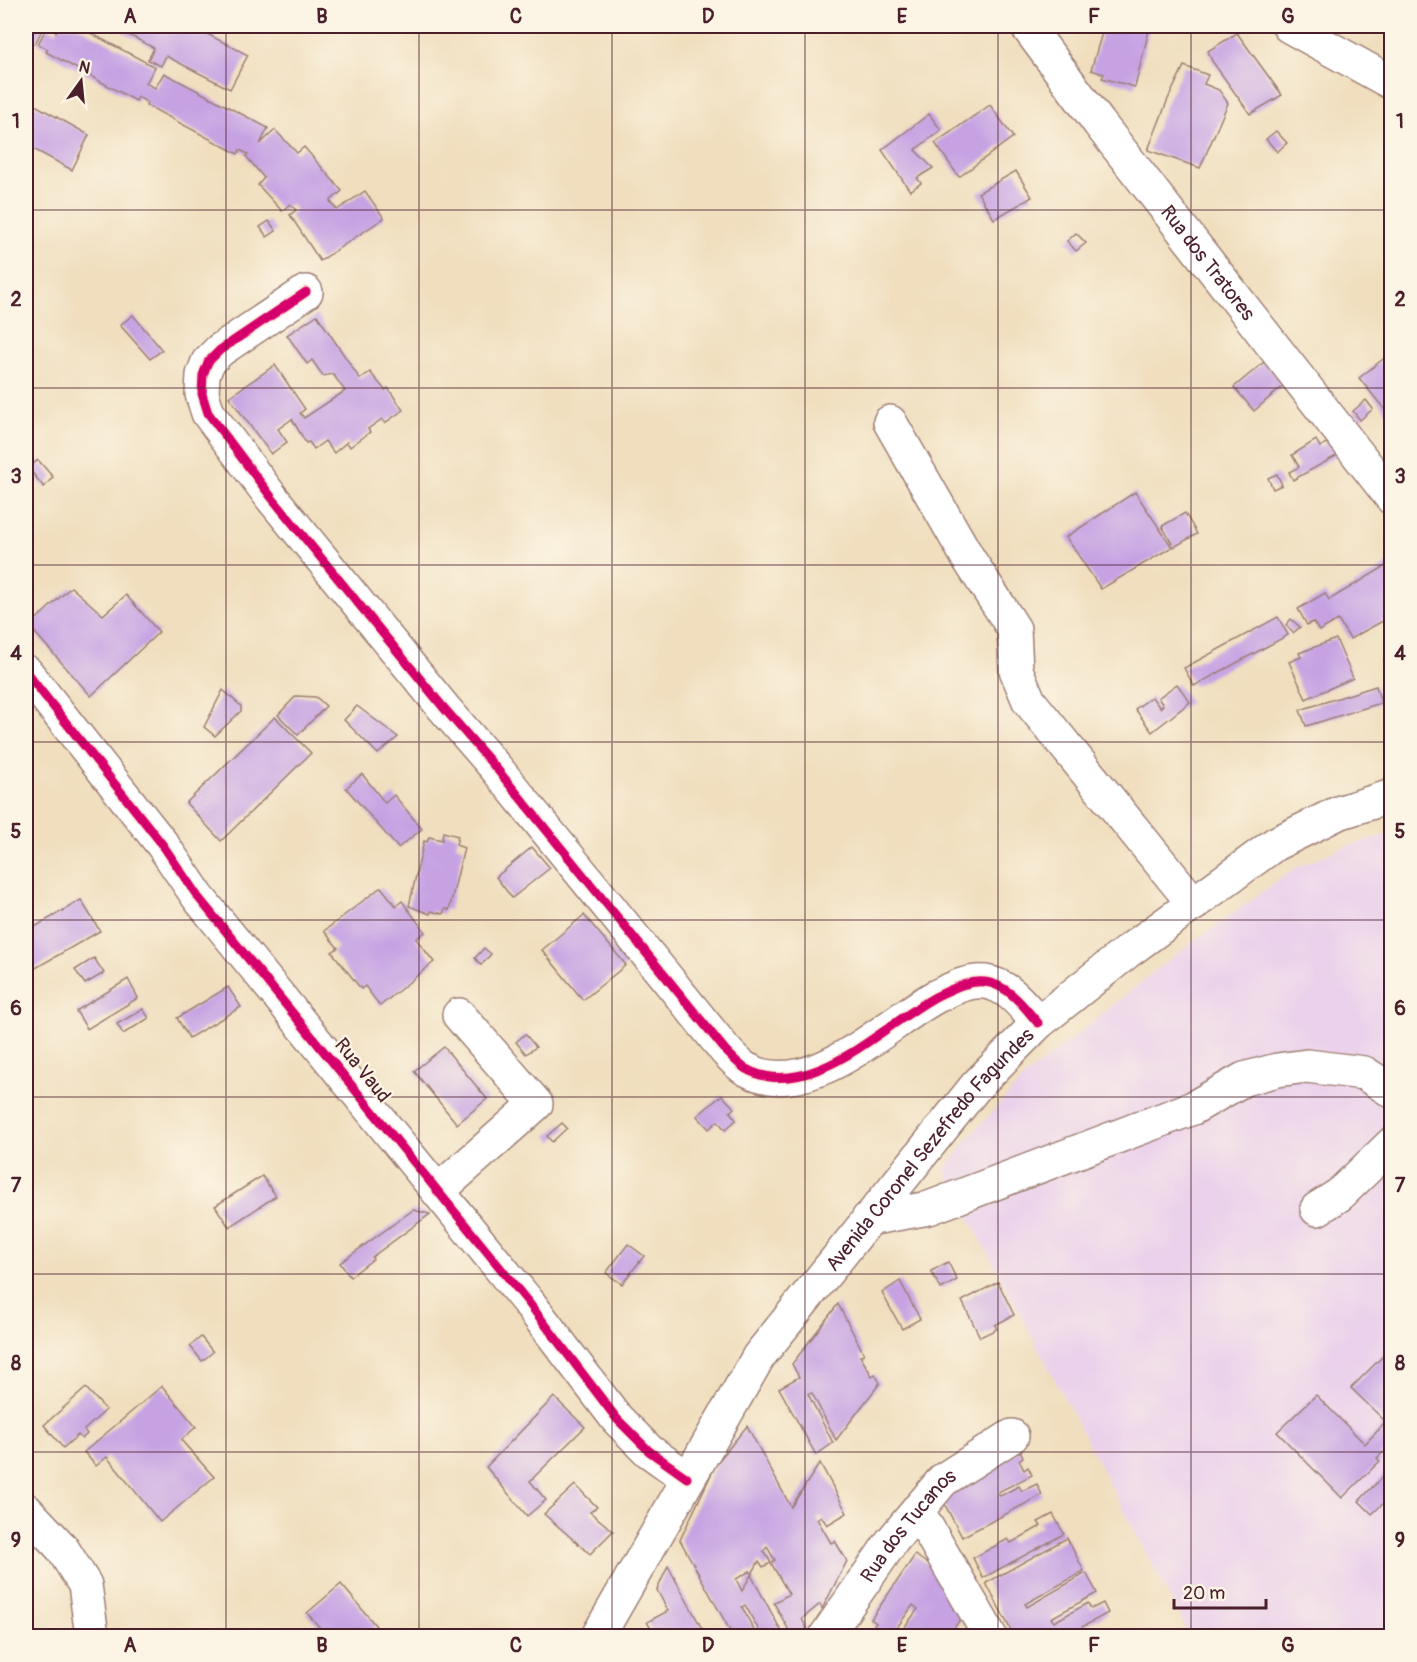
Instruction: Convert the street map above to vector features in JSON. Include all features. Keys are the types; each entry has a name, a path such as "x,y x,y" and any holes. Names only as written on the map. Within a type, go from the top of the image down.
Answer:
{"street":[{"name":"Rua dos Tratores","path":"1027,26 1099,123 1392,498"},
{"path":"1289,26 1392,84"},
{"path":"306,292 220,350 208,362 203,375 202,394 208,414 272,498 405,658 443,708 496,768 726,1051 745,1069 764,1076 779,1079 802,1077 844,1056 917,1007 963,984 985,982 1015,996 1038,1023"},
{"path":"890,422 968,558 1014,630 1016,670 1029,701 1194,904"},
{"name":"Rua Vaud","path":"26,672 155,835 198,897 528,1302 617,1419 649,1451 687,1478"},
{"name":"Avenida Coronel Sezefredo Fagundes","path":"598,1636 759,1356 976,1086 1038,1023 1126,952 1275,844 1338,813 1392,796"},
{"path":"438,1191 536,1104 459,1015"},
{"path":"868,1219 940,1204 1193,1108 1244,1079 1277,1070 1307,1066 1364,1073 1392,1090"},
{"path":"1317,1209 1339,1195 1375,1157 1392,1144"},
{"name":"Rua dos Tucanos","path":"826,1636 862,1581 943,1480 1012,1436"},
{"path":"26,1510 63,1548 85,1585 92,1636"},
{"path":"917,1510 990,1636"}],"shaded area":[{"path":"1391,834 1391,1636 1190,1636 944,1170 970,1136 1025,1077 1171,958 1297,867 1347,846"}],"building":[{"path":"26,26 44,26 35,44 26,40"},
{"path":"60,26 77,26 155,67 146,83 155,88 164,73 268,128 260,144 275,130 297,153 304,147 342,191 330,201 337,210 365,191 384,218 320,261 290,215 296,210 290,204 282,211 258,185 264,178 246,156 248,154 240,150 238,154 146,105 147,102 138,97 136,101 46,52 48,49 38,44 47,27 56,32"},
{"path":"112,26 192,26 248,55 230,89 166,56 161,66 148,60 154,48"},
{"path":"1104,26 1150,26 1135,87 1102,78 1104,74 1091,70"},
{"path":"1237,33 1282,95 1250,114 1212,61 1208,51"},
{"path":"1184,66 1208,75 1204,84 1219,90 1228,103 1200,168 1148,150"},
{"path":"26,100 89,135 72,170 26,145"},
{"path":"990,105 1013,137 959,177 935,143"},
{"path":"929,114 941,130 915,150 933,168 917,178 921,183 910,191 882,150"},
{"path":"1276,131 1287,143 1277,152 1266,139"},
{"path":"1016,171 1032,197 994,219 978,193"},
{"path":"269,221 276,231 267,237 260,227"},
{"path":"1076,233 1086,243 1076,251 1067,241"},
{"path":"133,315 162,350 150,359 120,325"},
{"path":"317,315 360,379 370,372 385,390 388,388 403,410 385,423 382,419 368,429 370,432 350,447 347,442 334,453 325,441 314,449 309,442 306,443 292,419 278,429 287,442 271,454 229,397 275,365 305,409 300,413 304,418 345,391 333,374 323,376 312,360 307,364 287,335"},
{"path":"1392,352 1392,414 1390,416 1359,378"},
{"path":"1264,362 1284,385 1254,411 1234,387"},
{"path":"1366,400 1373,409 1360,420 1353,411"},
{"path":"1316,440 1320,447 1328,442 1338,455 1293,480 1289,472 1299,467 1292,455"},
{"path":"38,460 53,477 44,487 28,468"},
{"path":"1277,474 1282,485 1273,489 1268,478"},
{"path":"1135,492 1172,547 1101,589 1066,537"},
{"path":"1185,513 1197,534 1174,547 1162,526"},
{"path":"1392,562 1392,616 1350,639 1338,620 1319,631 1313,622 1307,625 1298,609 1325,593 1329,600"},
{"path":"71,587 103,615 126,595 159,632 91,696 29,626"},
{"path":"1278,617 1288,635 1194,686 1184,668"},
{"path":"1291,619 1300,627 1293,633 1286,625"},
{"path":"1336,639 1353,678 1306,699 1289,662 1301,657 1299,653"},
{"path":"1392,658 1392,683 1389,684 1384,660"},
{"path":"1177,684 1190,702 1152,732 1135,709 1152,697 1160,708 1163,705 1158,698"},
{"path":"1376,686 1381,703 1306,726 1300,710"},
{"path":"223,690 241,706 241,711 215,736 204,727"},
{"path":"296,696 316,697 326,706 298,735 278,715"},
{"path":"357,706 398,737 378,754 344,720"},
{"path":"275,717 311,753 221,841 186,803"},
{"path":"362,774 385,803 394,795 422,829 398,848 346,788"},
{"path":"443,832 458,836 456,845 464,848 449,910 445,909 443,914 431,911 430,914 409,906 424,841 427,842 429,837 442,840"},
{"path":"532,847 550,868 512,898 496,877"},
{"path":"381,887 396,906 402,901 425,932 416,939 434,962 380,1006 365,986 361,989 332,952 338,948 324,931"},
{"path":"81,900 100,931 34,969 26,956 26,932"},
{"path":"584,915 626,965 583,1000 542,950"},
{"path":"484,948 491,954 481,965 475,958"},
{"path":"94,958 104,973 85,984 75,970"},
{"path":"128,979 138,998 87,1029 76,1011"},
{"path":"228,987 241,1007 189,1038 177,1018"},
{"path":"143,1009 149,1018 123,1034 117,1024"},
{"path":"525,1034 536,1047 526,1054 516,1042"},
{"path":"444,1047 487,1099 457,1124 414,1071"},
{"path":"722,1095 734,1108 730,1112 736,1120 725,1130 718,1121 709,1129 697,1116"},
{"path":"562,1123 567,1128 552,1142 547,1136"},
{"path":"262,1176 276,1196 229,1227 215,1206"},
{"path":"413,1210 430,1214 372,1257 373,1259 350,1277 340,1263"},
{"path":"628,1244 644,1256 622,1284 606,1273"},
{"path":"948,1262 957,1280 941,1289 931,1271"},
{"path":"900,1281 920,1319 902,1329 882,1293"},
{"path":"998,1282 1014,1315 995,1325 997,1329 980,1337 962,1301"},
{"path":"838,1304 864,1354 860,1356 872,1376 875,1374 880,1383 836,1440 812,1393 808,1394 833,1443 816,1455 779,1388 799,1377 792,1364"},
{"path":"201,1337 213,1352 202,1361 190,1346"},
{"path":"1392,1347 1392,1458 1385,1451 1377,1458 1380,1461 1342,1498 1277,1432 1316,1395 1365,1444 1386,1422 1351,1388"},
{"path":"162,1386 196,1427 181,1440 214,1477 160,1522 107,1457 96,1466 84,1452"},
{"path":"86,1388 106,1410 84,1430 87,1434 82,1439 78,1435 63,1448 44,1425"},
{"path":"554,1397 585,1427 530,1481 546,1500 527,1516 486,1467"},
{"path":"747,1426 791,1507 820,1463 847,1513 827,1525 821,1516 817,1519 831,1543 835,1541 847,1561 822,1609 820,1604 802,1619 807,1628 802,1636 792,1636 774,1603 789,1594 771,1563 763,1567 759,1561 752,1574 750,1571 736,1579 742,1591 751,1575 784,1636 762,1636 745,1605 742,1607 757,1636 733,1636 680,1540 716,1464","holes":["767,1547 775,1560 771,1563 764,1551"]},
{"path":"1020,1450 1023,1457 1019,1460 1024,1470 1028,1467 1032,1475 998,1492 1000,1496 1019,1486 1022,1491 1037,1484 1042,1495 962,1537 943,1501 955,1486"},
{"path":"1388,1471 1392,1472 1392,1495 1372,1514 1359,1501"},
{"path":"575,1485 597,1507 590,1512 613,1531 590,1554 544,1514"},
{"path":"1053,1514 1064,1534 983,1578 973,1558 1008,1539 1011,1543 1041,1526 1038,1522"},
{"path":"1067,1538 1084,1571 1025,1604 1027,1607 1086,1573 1097,1593 1051,1618 1054,1622 1088,1603 1091,1609 1103,1603 1108,1613 1066,1636 1014,1636 986,1583"},
{"path":"915,1555 938,1571 963,1615 949,1636 898,1636 918,1609 913,1605 891,1636 878,1636 873,1627 876,1623 871,1619"},
{"path":"668,1566 706,1636 642,1636 653,1632 647,1622 668,1611 657,1590"},
{"path":"341,1584 376,1626 364,1636 327,1636 307,1613"}],"cycle path":[{"path":"306,292 220,350 208,362 203,375 202,394 208,413 272,498 733,1058 746,1069 770,1077 795,1076 821,1069 870,1041 937,996 972,982 985,982 1001,987 1009,992 1038,1023"},
{"path":"26,672 162,844 198,897 528,1302 617,1419 649,1451 687,1478"}]}
